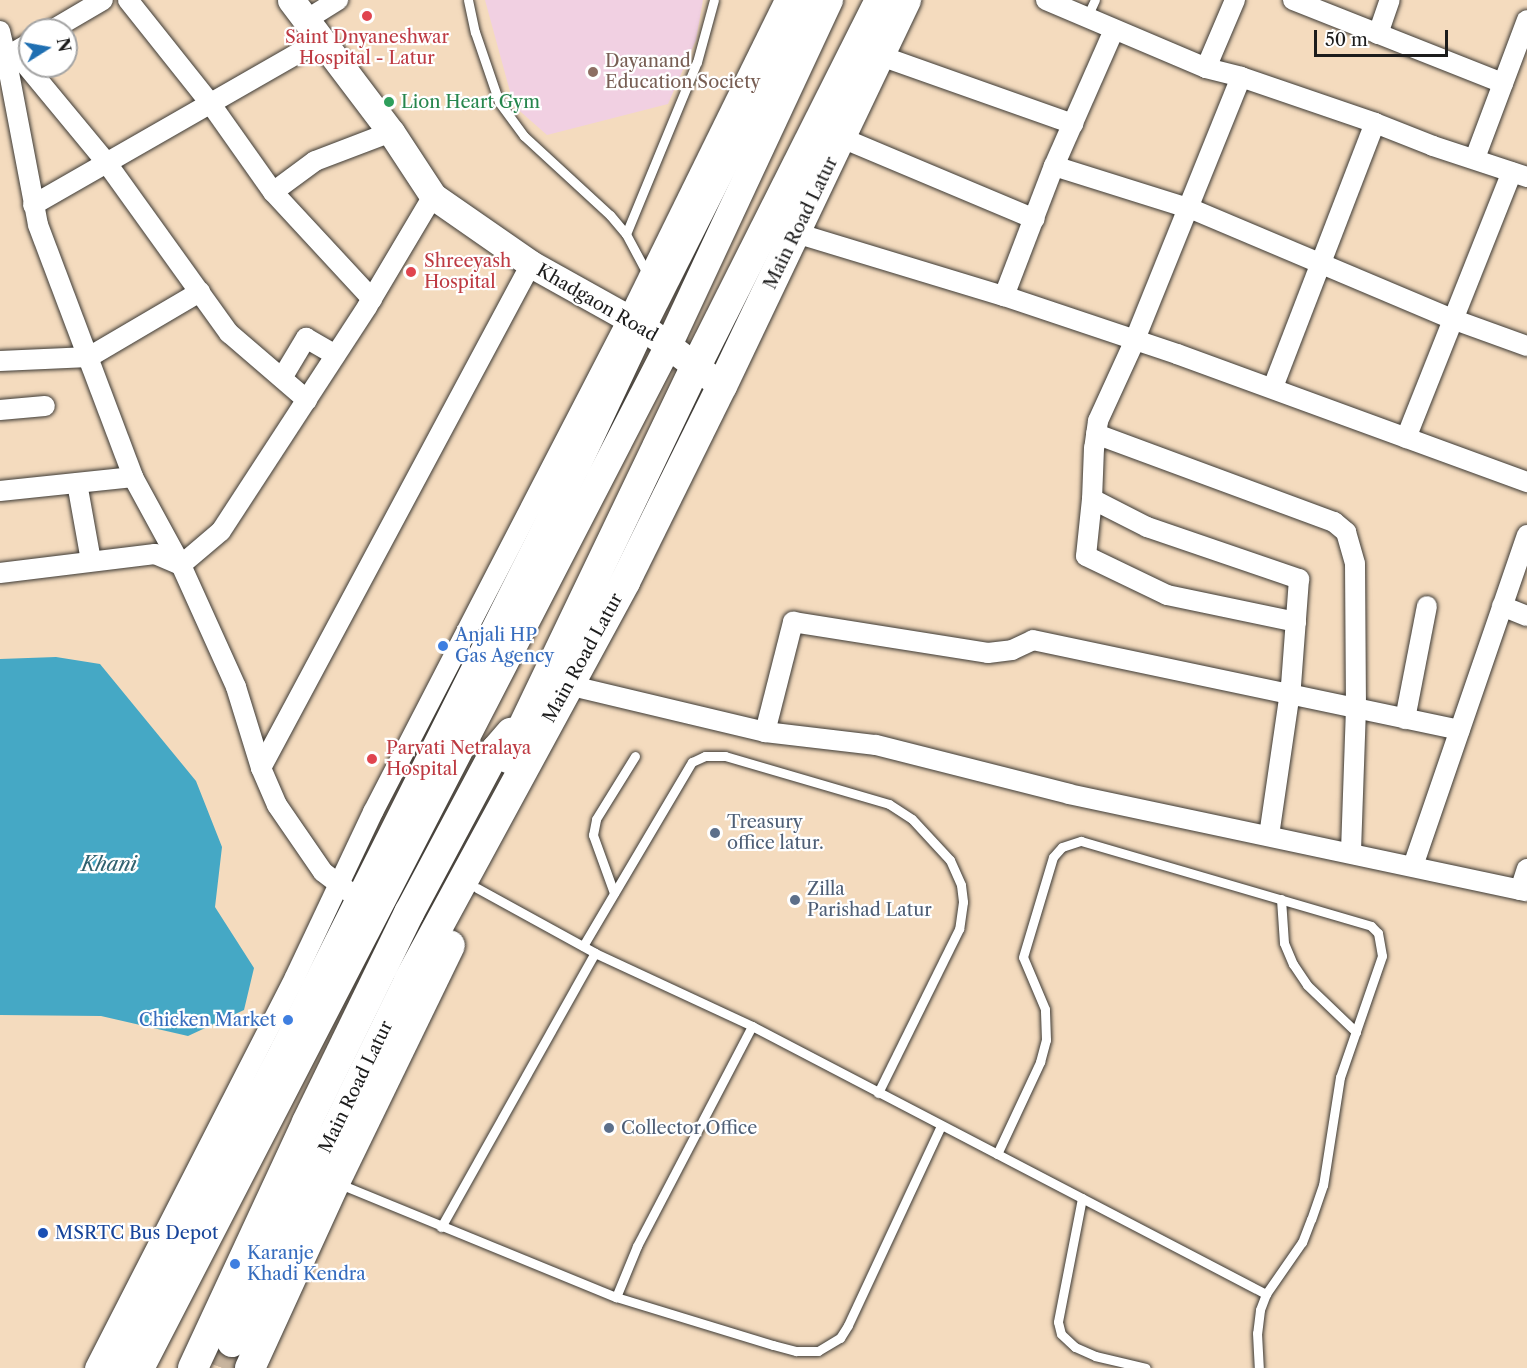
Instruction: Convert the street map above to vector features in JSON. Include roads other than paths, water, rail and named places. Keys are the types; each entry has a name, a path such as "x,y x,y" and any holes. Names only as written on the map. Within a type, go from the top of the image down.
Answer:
{"main road":[{"name":"Main Road Latur","path":"226,1337 409,980 539,717 696,366 880,0"},
{"name":"Main Road Latur","path":"539,717 568,685 625,582 842,138 906,0"},
{"path":"250,1368 335,1182 477,888 532,780 539,717"},
{"path":"193,1368 307,1122 409,913 496,750 539,717"}],"street":[{"path":"72,18 103,0"},
{"path":"128,0 210,103 273,192 372,298"},
{"path":"33,205 210,103 306,20 339,0"},
{"path":"635,322 648,277 785,0"},
{"path":"114,1368 284,1048 572,474 635,322 806,0"},
{"path":"95,1368 668,345 829,0"},
{"path":"1047,0 1086,19 1206,68 1241,77 1520,175 1454,319 1406,438"},
{"path":"1206,68 1235,0"},
{"path":"1293,0 1503,83"},
{"path":"1378,34 1390,0"},
{"name":"Khadgaon Road","path":"306,20 391,132 434,196 531,264 635,322 722,386"},
{"path":"1475,158 1527,20"},
{"path":"1004,296 1054,166 1114,30"},
{"path":"9,43 38,225 133,477 181,565 236,687 261,768 277,805 323,872 359,897"},
{"path":"9,43 106,162 229,333 307,399"},
{"path":"880,56 1073,124"},
{"path":"1241,77 1135,340 1098,421 1086,556 1167,595 1296,622"},
{"path":"1273,387 1375,123"},
{"path":"273,192 315,161 391,132"},
{"path":"842,138 1035,219"},
{"path":"1054,166 1188,208 1454,319 1527,346"},
{"path":"181,565 221,531 336,355 434,196"},
{"path":"796,233 1004,296 1273,387 1527,482"},
{"path":"261,768 531,264"},
{"path":"0,361 89,357 200,292"},
{"path":"282,378 306,338 336,355"},
{"path":"0,410 45,406"},
{"path":"1096,434 1334,522 1346,532 1355,564 1356,708 1351,853"},
{"path":"0,490 133,477"},
{"path":"77,483 91,561"},
{"path":"1092,498 1147,526 1299,579 1289,694 1269,835"},
{"path":"1413,866 1527,535"},
{"path":"0,573 155,554 181,565"},
{"path":"1405,718 1427,606"},
{"path":"1502,606 1527,616"},
{"path":"765,732 793,622 988,653 1012,650 1033,640 1460,730"},
{"path":"568,685 765,732 876,745 1069,794 1524,891 1527,869"},
{"path":"140,1368 359,897"}],"lane":[{"path":"468,0 475,32 499,102 524,136 610,215 626,234 648,277"},
{"path":"626,234 698,62 714,0"},
{"path":"1086,19 1095,0"},
{"path":"614,893 593,836 596,819 635,756"},
{"path":"583,946 692,762 705,756 725,756 888,804 912,819 950,860 961,885 962,914 959,929 878,1093"},
{"path":"997,1154 1040,1062 1046,1040 1045,1009 1023,957 1053,857 1062,847 1082,841 1371,926 1378,933 1382,956 1340,1077 1323,1185 1302,1242 1266,1294 1260,1310 1257,1333 1259,1368"},
{"path":"477,888 595,953 752,1026 1266,1294"},
{"path":"1281,900 1284,943 1293,964 1307,985 1356,1032"},
{"path":"441,1227 595,953"},
{"path":"616,1297 637,1246 752,1026"},
{"path":"335,1182 616,1297 796,1351 818,1351 829,1347 840,1338 848,1325 941,1126"},
{"path":"1082,1198 1058,1322 1061,1334 1075,1347 1095,1356 1146,1368"}],"water":[{"name":"Khani","path":"56,657 100,664 196,781 222,847 215,907 254,968 244,1010 188,1036 101,1016 0,1015 0,659"}],"tunnel":[{"path":"222,1368 232,1342"}],"place":[{"name":"Saint Dnyaneshwar Hospital - Latur","path":"367,16"},
{"name":"Dayanand Education Society","path":"593,72"},
{"name":"Lion Heart Gym","path":"389,102"},
{"name":"Shreeyash Hospital","path":"411,272"},
{"name":"Anjali HP Gas Agency","path":"443,646"},
{"name":"Parvati Netralaya Hospital","path":"372,759"},
{"name":"Treasury office latur.","path":"715,833"},
{"name":"Zilla Parishad Latur","path":"795,900"},
{"name":"Chicken Market","path":"288,1020"},
{"name":"Collector Office","path":"609,1128"},
{"name":"MSRTC Bus Depot","path":"43,1233"},
{"name":"Karanje Khadi Kendra","path":"235,1264"}]}
